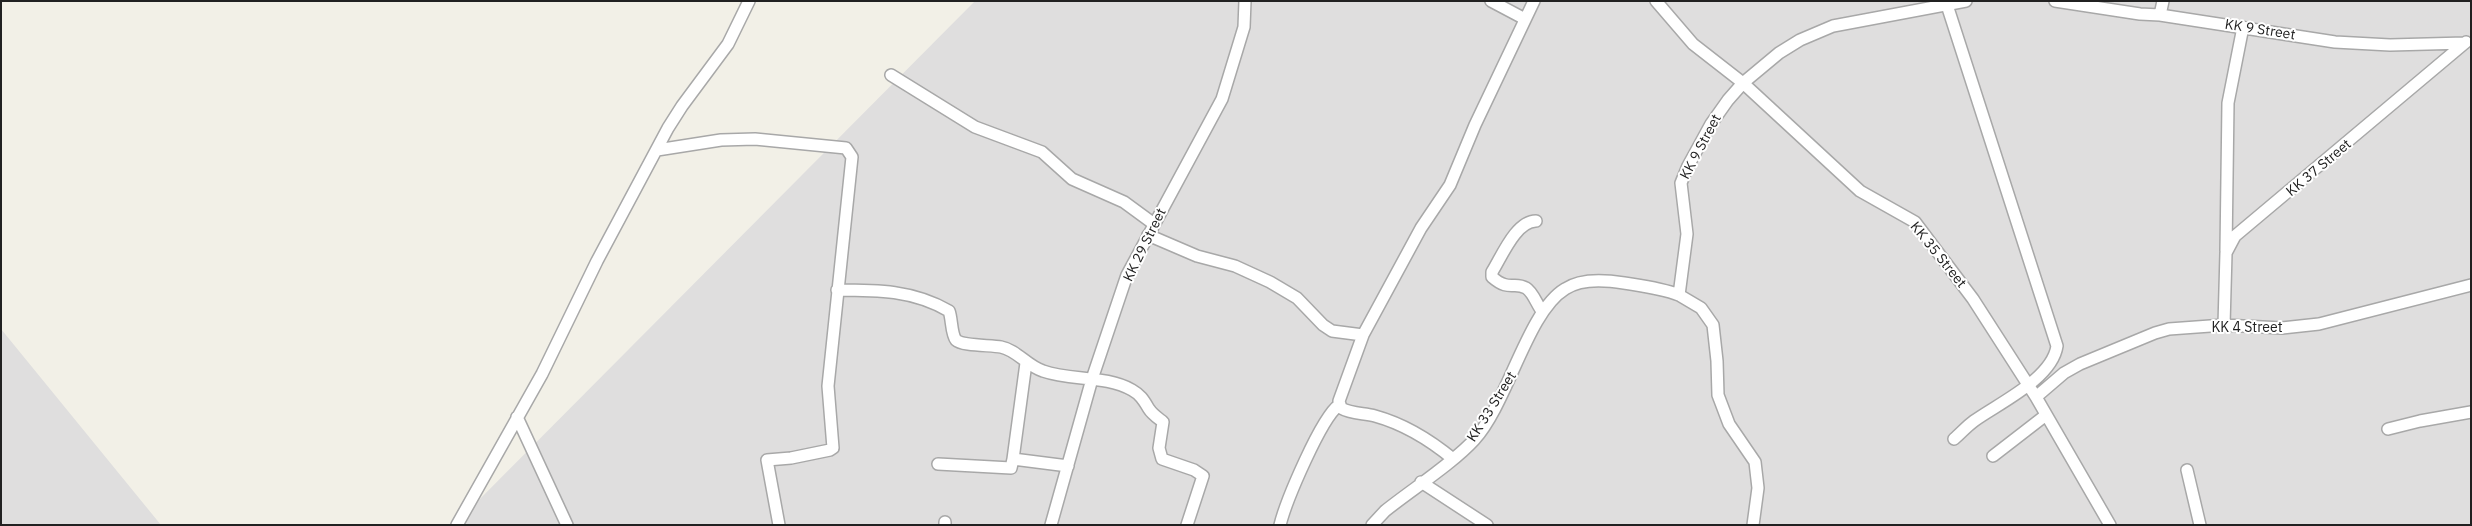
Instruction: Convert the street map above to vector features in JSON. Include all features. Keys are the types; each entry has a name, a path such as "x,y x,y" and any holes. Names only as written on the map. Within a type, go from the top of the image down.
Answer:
{"street":[{"path":"457,525 542,374 597,261 657,150 682,106 728,44 748,1"},
{"name":"KK 29 Street","path":"1051,525 1092,379 1127,275 1222,99 1244,27 1245,1"},
{"path":"1491,1 1525,19"},
{"path":"1280,525 1303,468 1323,426 1331,411 1339,405 1363,335 1421,228 1450,185 1475,125 1534,1"},
{"name":"KK 35 Street","path":"1656,1 1693,44 1743,83 1860,191 1915,222 1973,299 2029,386 2110,525"},
{"name":"KK 9 Street","path":"1679,295 1687,234 1681,183 1711,124 1743,83 1793,44 1833,26 1966,1"},
{"name":"KK 9 Street","path":"2055,1 2243,27 2335,42 2390,46 2468,41"},
{"path":"2160,15 2163,1"},
{"path":"1947,5 2057,346 2054,358 2029,386 1972,422 1954,439"},
{"path":"2224,325 2228,103 2243,27"},
{"name":"KK 37 Street","path":"2226,253 2240,231 2276,205 2468,41"},
{"path":"891,75 975,127 1042,152 1072,179 1124,202 1154,224"},
{"path":"657,150 721,140 755,139 846,148 850,151 852,157 828,386 833,448 791,458 767,460 779,525"},
{"path":"1536,221 1524,224 1492,272 1492,277 1506,286 1525,287 1531,292 1542,311"},
{"path":"1148,235 1196,256 1235,266 1270,282 1297,298 1323,325 1332,331 1363,335"},
{"name":"KK 33 Street","path":"1372,525 1385,511 1475,440 1510,381 1542,311 1565,288 1606,280 1666,290 1679,295"},
{"name":"KK 4 Street","path":"2036,397 2064,373 2080,364 2169,329 2224,325 2282,328 2319,324 2471,286"},
{"path":"837,290 895,291 941,306 949,311 957,341 962,344 1002,347 1014,352 1026,363 1042,371 1060,376 1092,379 1127,388 1138,395 1163,422 1159,448 1162,459 1194,470 1203,476 1186,525"},
{"path":"1679,295 1701,308 1713,325 1718,361 1718,395 1729,424 1755,462 1758,488 1753,525"},
{"path":"938,464 1012,468 1026,363"},
{"path":"1339,405 1346,411 1375,416 1418,434 1432,442 1453,459"},
{"path":"2388,429 2420,420 2471,412"},
{"path":"1993,456 2046,415"},
{"path":"517,417 567,525"},
{"path":"1013,459 1068,466"},
{"path":"2187,470 2200,525"},
{"path":"1421,482 1487,525"}],"shaded area":[{"path":"975,1 2471,1 2471,525 454,525"},
{"path":"1,329 161,525 1,525"}]}
